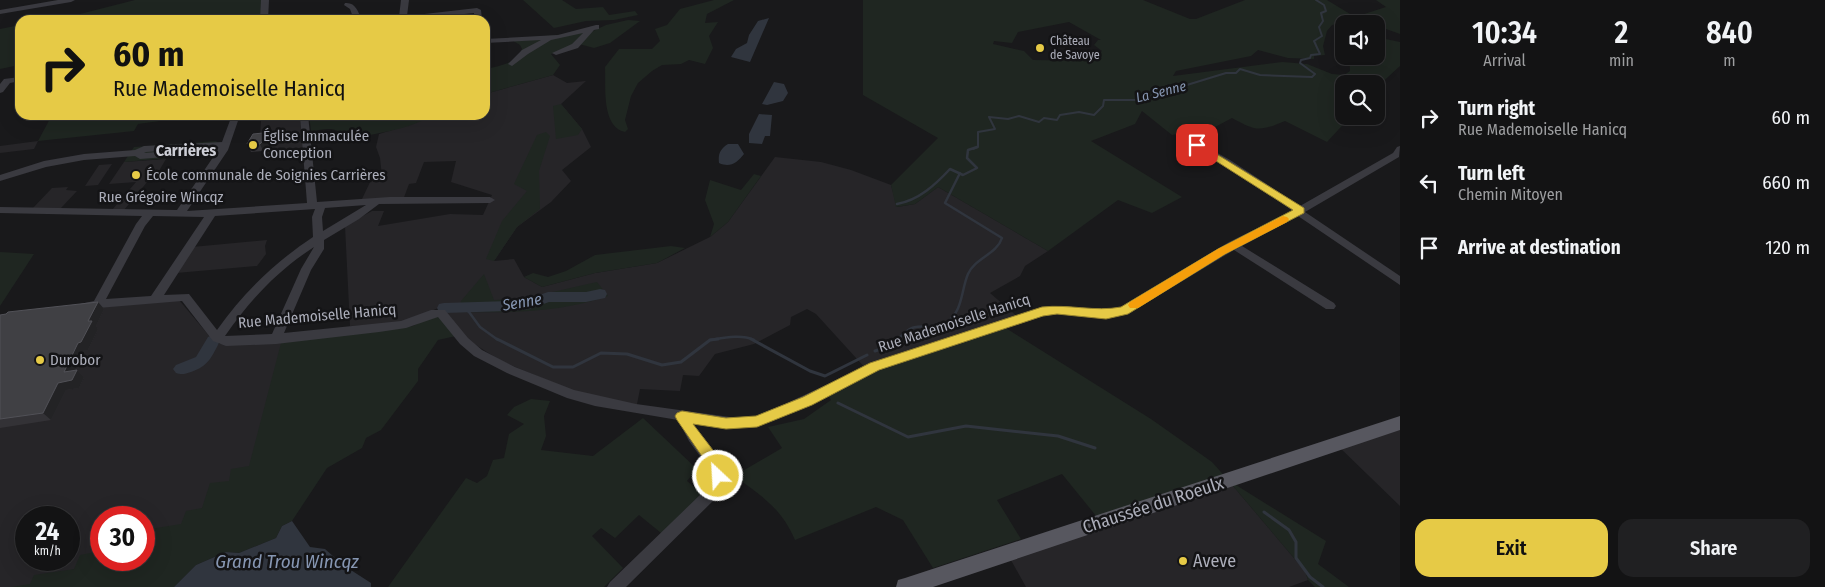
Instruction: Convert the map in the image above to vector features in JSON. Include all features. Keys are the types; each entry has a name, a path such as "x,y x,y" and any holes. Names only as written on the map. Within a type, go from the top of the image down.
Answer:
{"main road":[{"name":"Chaussée du Roeulx","path":"905,587 1400,423"}],"street":[{"path":"0,12 71,0"},
{"path":"264,15 265,0"},
{"path":"403,15 406,0"},
{"path":"348,5 353,8 356,15"},
{"path":"416,15 479,7 478,15"},
{"path":"490,42 558,37 582,33 575,46 556,53"},
{"path":"505,40 523,48 558,37"},
{"path":"512,64 523,48"},
{"path":"0,90 7,81 15,80"},
{"path":"180,214 224,147 234,120"},
{"path":"276,339 306,269 320,249 305,120"},
{"path":"1182,136 1227,162 1400,281"},
{"path":"0,178 44,164 84,157 137,153 144,149 224,147"},
{"name":"Rue Mademoiselle Hanicq","path":"76,308 98,304 185,297 217,338 226,341 276,339 409,324 429,314 441,313 464,342 478,353 518,373 595,401 726,423 757,421 807,401 874,367 1042,312 1057,310 1106,314 1124,311 1233,246 1299,211 1396,154 1400,149"},
{"name":"Rue Grégoire Wincqz","path":"0,210 211,214 376,202 490,200"},
{"path":"217,338 240,306 263,280 278,267 319,238 376,202"},
{"path":"98,304 141,224 149,214"},
{"path":"155,299 211,214"},
{"path":"1233,246 1330,306"},
{"path":"615,587 716,487 718,476 716,466 682,416"}],"shaded area":[{"path":"135,0 265,0 264,15 76,15"},
{"path":"523,0 562,0 576,9 603,7 609,15 635,11 638,15 614,20 586,21 554,28"},
{"path":"714,0 734,0 707,14 705,23 718,22 709,36 713,48 705,64 689,60 681,64 662,65 652,71 638,83 631,96 625,120 628,129 625,132 617,129 608,114 606,105 605,67 619,49 652,49 660,41 655,29 667,25 680,9"},
{"path":"863,0 1143,0 1190,19 1196,19 1245,0 1327,0 1352,15 1335,15 1335,24 1327,31 1323,46 1325,55 1314,56 1314,59 1288,58 1258,50 1251,56 1176,71 1173,76 1282,62 1307,64 1332,74 1344,75 1335,75 1335,125 1343,125 1327,142 1285,121 1269,127 1252,128 1232,118 1215,127 1172,135 1142,111 1135,124 1091,141 1182,197 1152,213 1118,200 1048,251 938,187 915,204 896,207 891,185 938,138 863,95","holes":["1069,22 1101,40 1098,40 1094,45 1102,51 1094,57 1095,61 1033,60 1024,51 993,44 994,41 1012,43 1018,32"]},
{"path":"1376,0 1400,0 1400,34 1385,29 1385,15 1361,15 1386,7"},
{"path":"628,20 640,21 610,43 594,48 579,44 551,54 560,65 553,75 490,93 490,68 511,61 522,49 520,45 510,39 591,32 606,25"},
{"path":"15,26 15,66 0,69 0,29"},
{"path":"1385,39 1400,42 1400,66 1385,80 1385,75 1344,75 1350,71 1350,65 1385,65"},
{"path":"553,75 567,83 586,81 561,104 582,129 591,147 562,170 571,181 551,202 517,227 494,261 514,259 524,277 542,287 595,273 657,263 710,237 728,222 775,157 821,162 851,170 891,185 897,207 915,204 938,187 1048,251 1025,266 1020,276 990,293 1020,319 867,370 816,314 807,309 791,317 790,325 754,344 715,354 699,376 683,375 680,391 640,389 636,409 603,403 501,361 468,340 445,311 438,308 404,324 350,326 345,226 372,211 384,211 378,226 450,214 483,215 492,195 451,182 456,161 424,162 416,183 409,184 403,200 362,199 372,178 382,176 380,158 376,147 379,134 421,120 490,120 490,93"},
{"path":"561,104 582,129 578,135 556,139 553,106"},
{"path":"49,120 167,120 138,124 134,131 38,141"},
{"path":"261,120 302,120 305,149 262,158 262,153 272,143 268,142 269,138 260,138"},
{"path":"310,120 424,120 403,128 347,139 339,132 331,129 311,131"},
{"path":"546,132 550,136 539,171 540,209 517,227 494,261 486,259 502,221 527,191 514,184 537,135"},
{"path":"38,141 34,149 0,153 0,146"},
{"path":"216,141 218,143 213,154 124,162 134,147"},
{"name":"École communale de Soignies Carrières","path":"166,159 153,181 148,181 124,210 112,210 136,182 109,184 124,162"},
{"path":"112,164 98,185 85,186 99,165"},
{"path":"754,174 761,176 728,222 710,237 714,224 705,200 710,180 741,190"},
{"path":"68,187 66,190 77,191 61,208 33,208 52,188"},
{"path":"267,240 265,246 266,254 257,266 176,273 192,247"},
{"path":"671,246 685,248 657,263 595,273 542,287 524,277 533,273 548,277 566,271 595,255"},
{"path":"0,252 34,254 0,306"},
{"path":"484,274 494,300 526,298 597,282 608,296 571,306 534,311 458,312 461,301"},
{"name":"Durobor","path":"179,300 216,344 282,343 251,467 182,525 155,539 155,506 90,506 90,564 80,567 80,506 15,506 15,571 69,571 23,587 0,587 0,317 119,304"},
{"path":"439,315 456,336 438,340 418,369 418,381 381,430 366,438 362,448 327,468 292,521 282,526 276,538 239,553 226,552 196,565 174,587 11,587 30,584 34,575 61,571 80,571 80,555 90,553 90,571 155,571 155,528 181,524 186,511 202,508 210,483 229,481 231,469 249,466 281,343 413,326"},
{"path":"1001,325 1151,419 1212,462 1228,480 1101,522 1062,474 997,500 1021,539 933,568 903,520 876,507 795,540 790,529 777,511 762,496 734,476 782,448 768,427 804,419 831,400 826,392 867,370"},
{"path":"531,399 550,401 544,416 546,436 541,450 593,456 643,418 697,469 687,481 707,498 666,537 639,515 615,538 601,528 592,536 623,568 604,587 388,587 466,478 477,483 487,476 493,460 504,458 509,434 524,424 507,415 514,407"},
{"path":"1400,423 1400,506 1336,444"},
{"path":"1228,480 1305,571 1308,580 1289,587 1026,587 1007,553"},
{"path":"1228,480 1326,541 1318,564 1349,587 1315,587 1308,580 1305,571"}],"water":[{"path":"769,18 750,62 731,57 736,49 747,43 749,35 758,21"},
{"path":"774,82 784,84 788,93 783,101 767,105 762,104"},
{"path":"759,114 772,115 770,136 765,136 762,144 749,143 749,134"},
{"path":"728,144 738,144 744,154 739,160 730,165 719,163 719,154"},
{"name":"Grand Trou Wincqz","path":"292,521 310,547 325,549 343,565 371,583 371,587 174,587 196,565 226,552 239,553 276,538 282,526"}],"building":[{"path":"263,133 267,136 260,144 247,144 253,134"},
{"name":"Durobor","path":"98,302 88,321 92,321 81,342 78,343 64,372 77,370 72,380 58,383 43,413 0,419 0,315 8,312"}],"waterway":[{"name":"La Senne","path":"973,149 978,147 978,132 995,129 989,117 1008,119 1019,116 1039,122 1044,118 1057,120 1060,115 1079,112 1094,115 1103,106 1104,100 1138,100 1226,73 1236,73 1240,69 1260,75 1312,77 1315,74 1300,63 1301,60 1310,58 1311,55 1320,54 1314,41 1322,36 1319,27 1323,21 1321,13 1326,11 1324,5 1316,0"},
{"name":"La Senne","path":"960,174 963,175 977,168 967,158 968,150 977,147"},
{"name":"La Senne","path":"897,204 919,195 950,169 960,174"},
{"path":"897,340 912,328 942,325 952,318 959,307 971,269 996,248 1002,238 945,203 960,174"},
{"name":"Senne","path":"444,308 514,306 530,304 548,297 586,297 600,294"},
{"path":"462,307 469,312 480,327 498,340"},
{"path":"497,339 553,367 573,367 601,353 627,354 662,365 681,362 710,340 738,337 754,340"},
{"path":"751,339 810,371 825,376 867,355"},
{"path":"875,351 889,346 898,339"},
{"name":"Senne","path":"181,369 193,366 201,361 213,341"},
{"path":"838,403 908,437 966,426 1058,436 1095,448"},
{"path":"1264,512 1289,530 1296,542 1296,558 1310,577 1323,587"}],"slow traffic":[{"path":"1134,305 1222,252 1283,219"}],"place":[{"name":"Château de Savoye","path":"1040,48"},
{"name":"Église Immaculée Conception","path":"253,145"},
{"name":"École communale de Soignies Carrières","path":"136,175"},
{"name":"Durobor","path":"40,360"},
{"name":"Aveve","path":"1183,561"}],"district":[{"name":"Carrières","path":"186,150"}],"route":[{"path":"718,476 716,466 690,432 682,416 726,423 749,423 807,401 874,367 1042,312 1057,310 1106,314 1124,311 1222,252 1300,211 1227,162 1197,145"}]}
